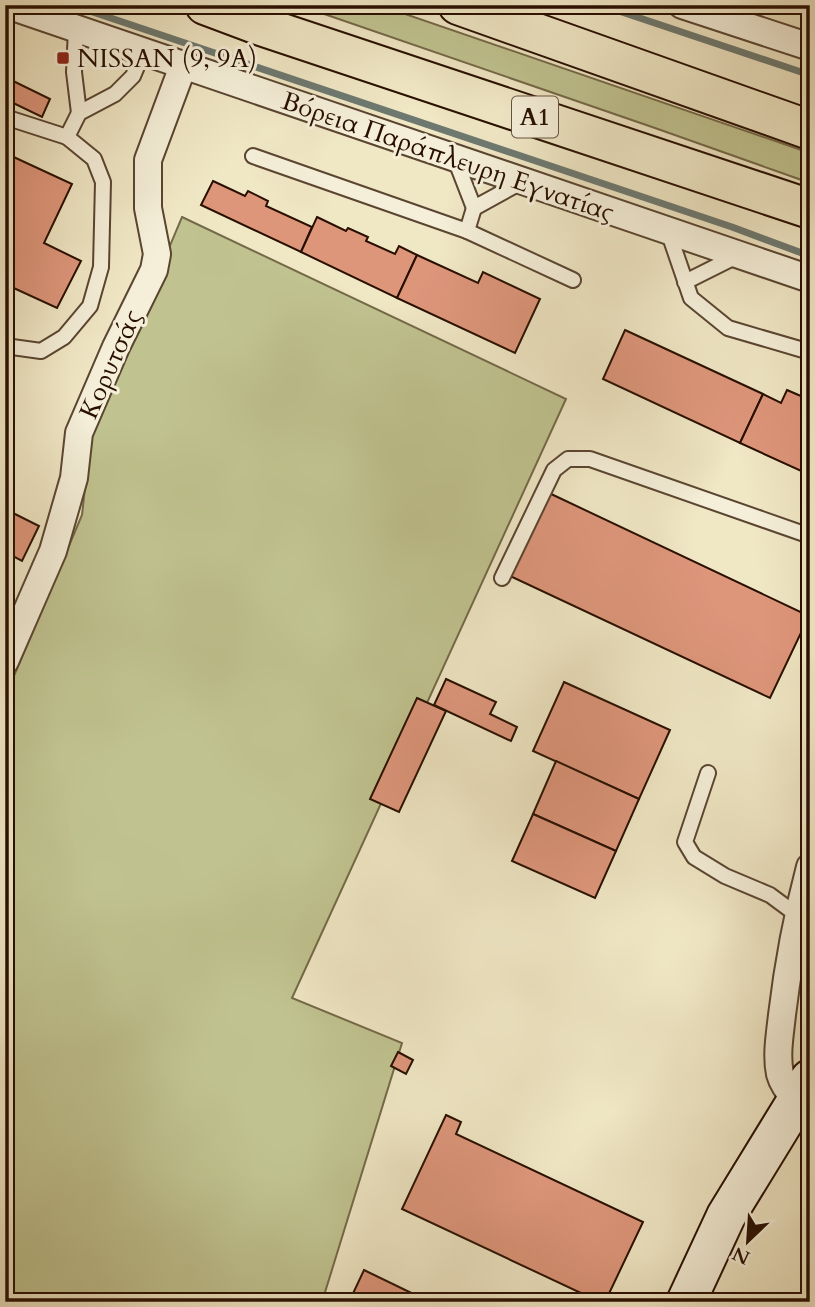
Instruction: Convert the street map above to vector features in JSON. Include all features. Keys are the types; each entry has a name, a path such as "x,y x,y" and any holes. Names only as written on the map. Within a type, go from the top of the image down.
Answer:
{"highway":[{"name":"Α1","path":"205,5 810,209"},
{"path":"458,5 810,130"}],"street":[{"name":"Βόρεια Παράπλευρη Εγνατίας","path":"7,5 810,279"},
{"path":"682,5 810,47"},
{"name":"Κορυτσάς","path":"8,651 53,551 74,478 79,433 116,347 154,270 157,254 148,208 148,160 183,66"},
{"path":"686,1302 726,1216 805,1096 784,1086 779,1072 779,1046 786,979 804,919 810,867"}],"lane":[{"path":"67,137 79,113 74,72 76,29"},
{"path":"79,113 115,94 132,76 143,52"},
{"path":"5,117 67,137 94,159 103,183 101,267 90,306 64,337 41,351 5,346"},
{"path":"253,156 467,231 573,280"},
{"path":"455,159 474,208 467,231"},
{"path":"474,208 523,181"},
{"path":"668,231 691,298 728,328 810,352"},
{"path":"685,282 738,255"},
{"path":"502,578 554,470 568,459 590,459 810,536"},
{"path":"708,773 685,842 694,857 725,876 770,895 804,919"}],"green space":[{"path":"298,5 379,5 810,153 810,183 655,128"},
{"path":"182,217 566,399 292,998 402,1043 322,1302 5,1302 5,697 82,515 91,433"}],"building":[{"path":"5,77 50,99 42,117 5,99"},
{"path":"5,153 72,184 44,243 81,261 57,308 5,284"},
{"path":"213,181 245,196 248,191 268,201 266,206 312,227 301,252 201,205"},
{"path":"317,217 346,231 348,228 368,237 366,241 395,254 399,246 417,255 397,298 301,252"},
{"path":"417,255 478,283 483,272 540,299 515,353 397,298"},
{"path":"625,330 763,394 740,443 603,379"},
{"path":"787,390 810,400 810,475 740,443 763,394 781,403"},
{"path":"549,493 809,616 770,698 510,576"},
{"path":"7,510 39,526 22,561 5,552"},
{"path":"446,679 496,702 490,714 517,727 511,741 434,705"},
{"path":"564,682 670,730 639,799 533,751"},
{"path":"417,698 446,711 399,812 370,799"},
{"path":"556,761 639,799 616,851 533,814"},
{"path":"533,814 616,851 595,898 512,861"},
{"path":"398,1052 413,1060 406,1074 391,1066"},
{"path":"446,1115 461,1122 456,1134 643,1222 605,1302 402,1209"},
{"path":"364,1270 430,1302 349,1302"}],"waterway":[{"path":"72,5 732,227 810,256"},
{"path":"601,5 810,75"}],"place":[{"name":"NISSAN (9, 9Α)","path":"63,58"}]}
